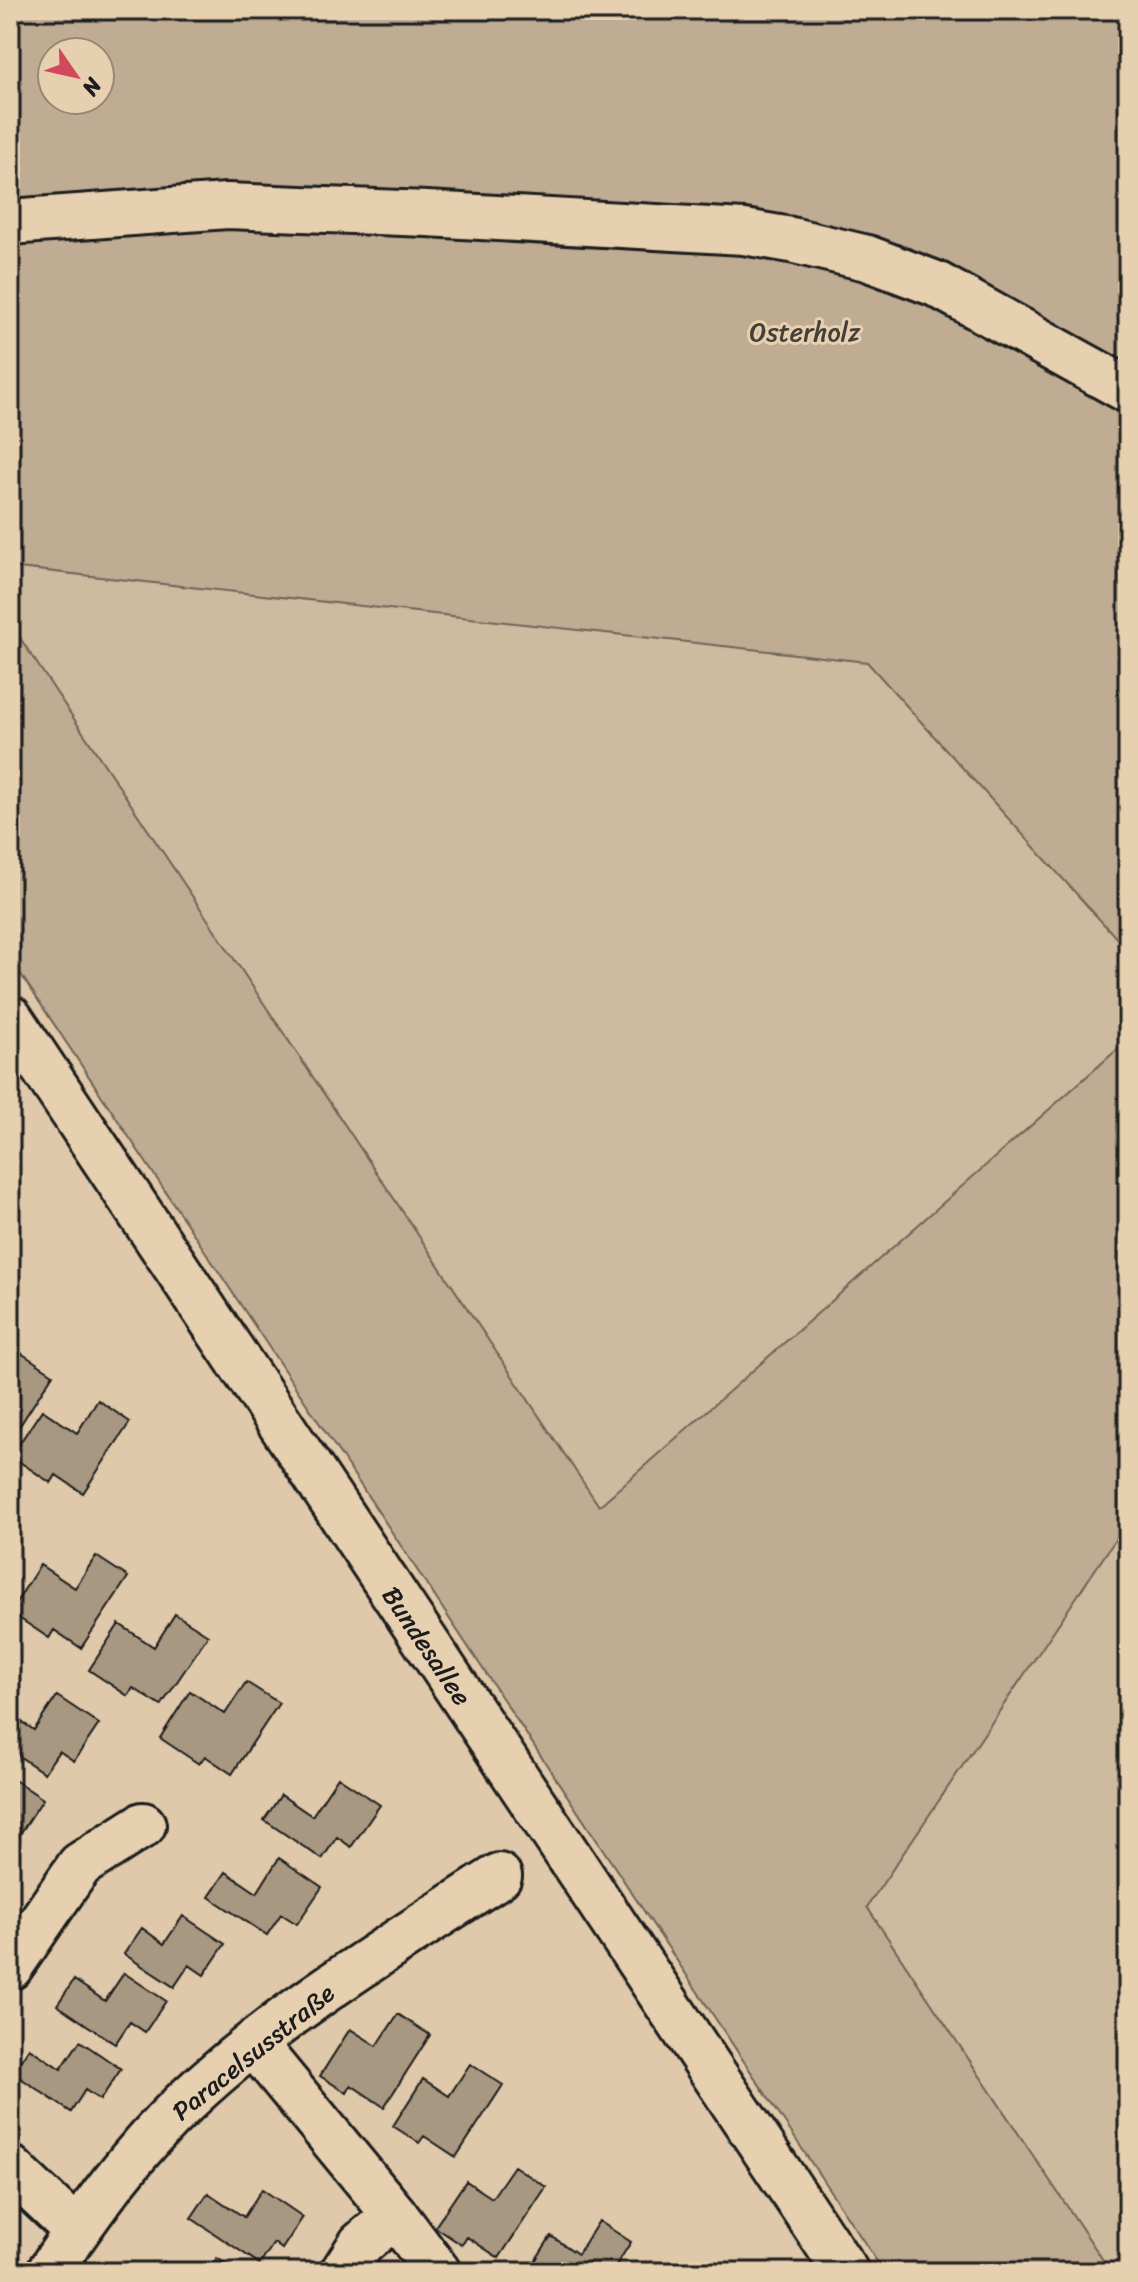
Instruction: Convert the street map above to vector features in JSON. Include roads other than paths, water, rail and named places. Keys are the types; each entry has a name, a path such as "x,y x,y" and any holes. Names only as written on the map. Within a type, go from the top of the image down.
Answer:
{"main road":[{"path":"10,222 227,206 744,232 867,258 936,284 1128,390"},
{"name":"Bundesallee","path":"10,1018 846,2272"},
{"path":"10,1967 80,1865 143,1825"},
{"name":"Paracelsusstraße","path":"49,2272 138,2151 177,2110 316,1996 499,1876"},
{"path":"254,2044 438,2272"},
{"path":"10,2168 77,2231"},
{"path":"343,2272 361,2244 395,2215"}],"park label":[{"name":"Osterholz","path":"805,332"}]}
